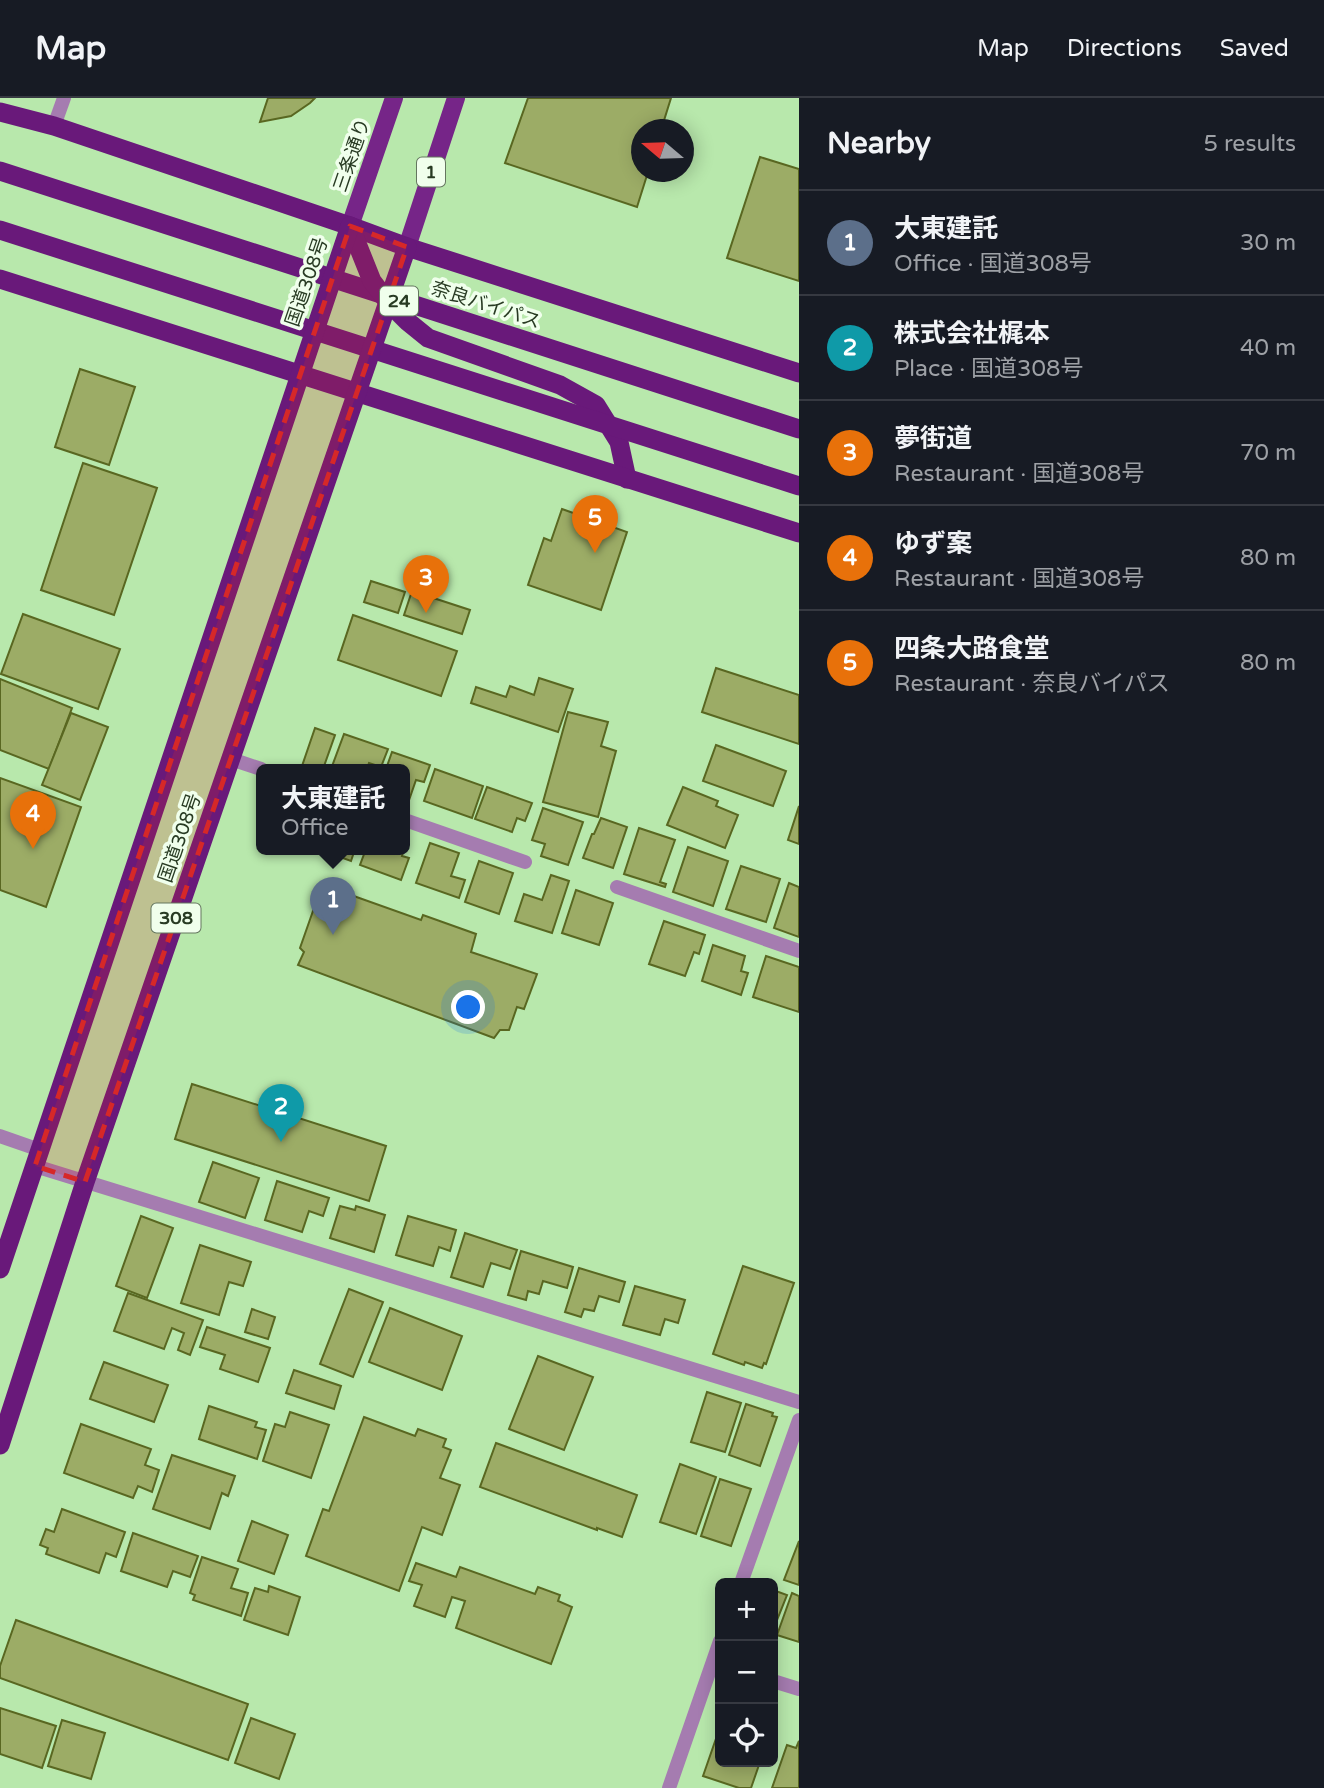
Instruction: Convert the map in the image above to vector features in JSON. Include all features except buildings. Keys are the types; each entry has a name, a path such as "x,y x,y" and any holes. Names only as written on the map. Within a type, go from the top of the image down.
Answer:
{"highway":[{"path":"0,111 54,126 407,247 799,373"},
{"name":"奈良バイパス","path":"0,171 799,429"},
{"path":"350,226 372,281 388,302 428,338 559,385 596,405 619,442 627,479"},
{"name":"国道308号","path":"0,1269 350,226"},
{"path":"0,230 799,486"},
{"name":"国道308号","path":"0,1445 85,1182 407,247"},
{"path":"0,279 799,533"}],"main road":[{"name":"三条通り","path":"350,226 394,98"},
{"name":"1","path":"407,247 456,98"}],"street":[{"path":"54,126 64,98"},
{"path":"231,759 256,767"},
{"path":"410,822 525,862"},
{"path":"617,887 799,951"},
{"path":"0,1136 85,1182 799,1402"},
{"path":"743,1578 799,1420"},
{"path":"669,1788 715,1669"},
{"path":"778,1683 799,1689"}],"highlighted area":[{"path":"350,226 407,247 85,1182 35,1166"}],"place":[{"name":"四条大路食堂","path":"595,553"},
{"name":"夢街道","path":"426,613"},
{"name":"ゆず案","path":"33,849"},
{"name":"大東建託","path":"333,935"},
{"name":"株式会社梶本","path":"281,1142"}]}
